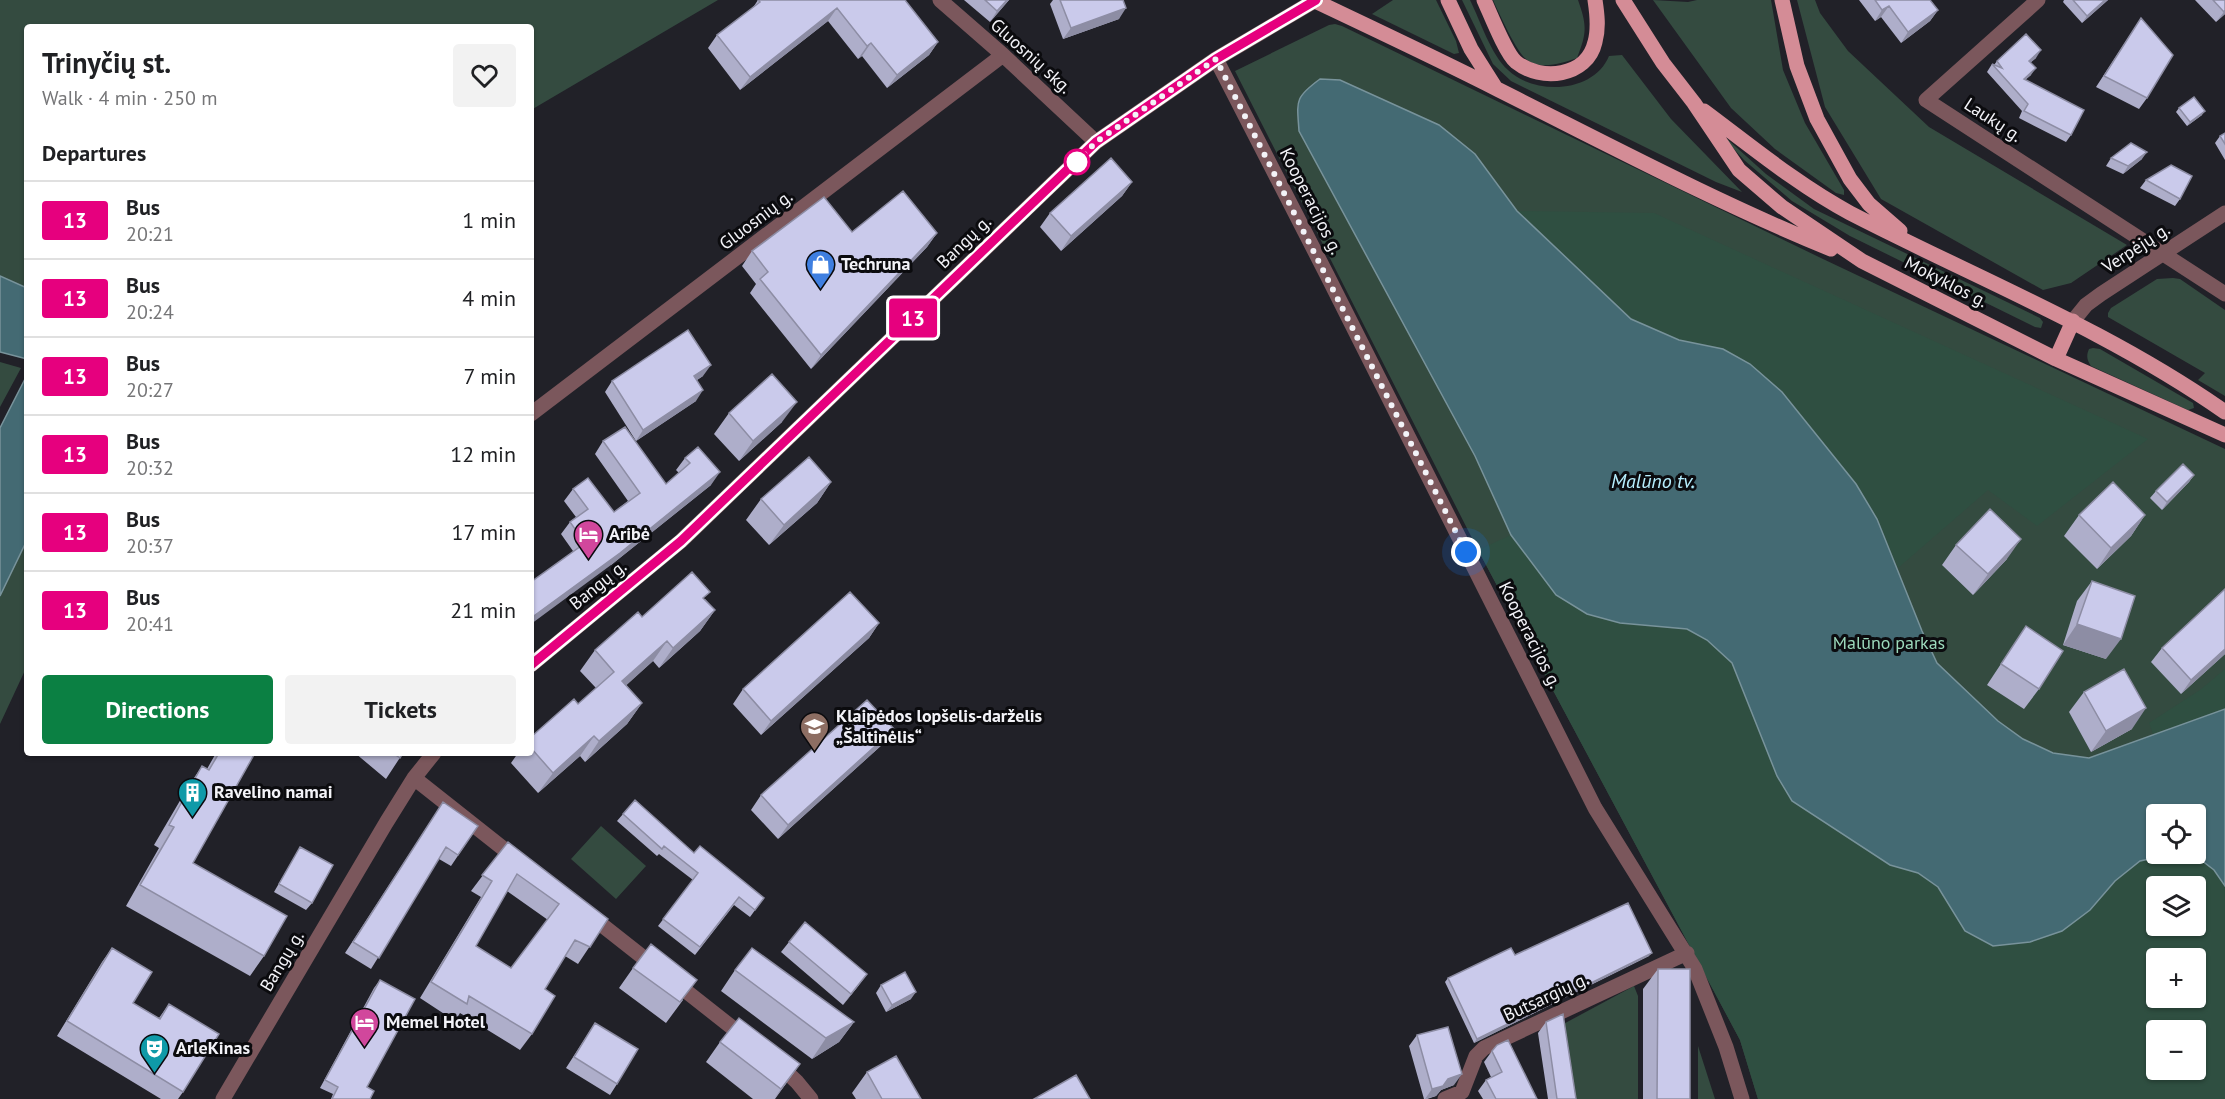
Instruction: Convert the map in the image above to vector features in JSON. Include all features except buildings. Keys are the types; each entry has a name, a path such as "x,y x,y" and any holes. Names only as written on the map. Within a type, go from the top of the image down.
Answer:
{"main road":[{"path":"1316,0 1655,169 1780,228 1862,261"},
{"path":"1448,0 1472,49 1496,88"},
{"path":"1484,0 1513,60 1527,69 1546,75 1563,73 1580,65 1589,55 1595,42 1598,16 1595,0"},
{"name":"Mokyklos g.","path":"1623,0 1663,63 1694,103 1739,170 1782,207 1862,261 2056,359 2225,435"},
{"path":"1782,0 1797,66 1817,119 1850,179 1869,204 1916,244"},
{"name":"Mokyklos g.","path":"1694,103 1795,180 1849,212 2073,321 2151,365 2225,412"},
{"path":"2056,359 2073,321"}],"street":[{"name":"Gluosnių skg.","path":"940,0 1004,55 1096,142"},
{"name":"Bangų g.","path":"534,663 681,541 1096,142 1216,59 1316,0"},
{"name":"Laukų g.","path":"2038,0 1926,100 2164,254"},
{"name":"Gluosnių g.","path":"534,412 1004,55"},
{"name":"Kooperacijos g.","path":"1216,59 1595,808 1687,953 1726,1047 1742,1099"},
{"name":"Verpėjų g.","path":"2073,321 2086,305 2101,294 2225,213"},
{"path":"2164,254 2225,294"},
{"name":"Bangų g.","path":"223,1099 414,778 430,756"},
{"path":"414,778 529,868"},
{"path":"576,905 774,1059 811,1099"},
{"name":"Butsargių g.","path":"1445,1099 1462,1092 1476,1056 1484,1048 1687,953"}],"green space":[{"path":"0,0 718,0 534,108 534,24 24,24 24,287 0,276"},
{"path":"1393,0 1436,0 1456,41 1459,53 1454,54 1372,14"},
{"path":"1462,0 1470,0 1491,47 1502,64 1519,78 1533,84 1563,87 1578,84 1601,68 1609,56 1622,55 1671,119 1742,192 1716,182 1511,81 1493,64"},
{"path":"1493,0 1578,0 1585,29 1577,58 1558,64 1544,65 1532,63 1526,59 1513,40"},
{"path":"1653,0 1688,2 1771,0 1783,70 1805,123 1844,190 1844,195 1836,193 1775,149 1731,108"},
{"path":"1797,0 1815,0 1820,13 1848,51 1929,127 2127,245 2071,283 2043,290 1881,199 1825,107"},
{"name":"Malūno parkas","path":"1329,25 1342,26 1823,259 2225,449 2225,1099 1758,1099 1740,1040 1478,550 1235,71"},
{"path":"1716,129 1766,174 1814,209 2040,318 2043,322 2041,328 1850,236 1792,201 1744,160"},
{"path":"1517,211 1654,213 2148,439 2037,526 1988,490 1898,568 1877,519 1782,392 1723,349 1679,340 1631,319"},
{"path":"2157,279 2180,279 2225,310 2225,396 2198,380 2205,373 2108,317 2111,308"},
{"path":"2089,349 2100,349 2193,403 2194,408 2188,410 2091,366 2087,354"},
{"path":"0,362 21,368 0,407"},
{"path":"1511,535 1556,595 1655,624 1687,629 1707,640 1732,663 1777,776 1792,801 1890,865 1918,873 1938,887 1965,931 2090,910 2115,881 2140,861 2146,860 2146,864 2206,864 2214,870 2225,886 2225,1099 1758,1099 1740,1040 1478,550"},
{"path":"24,546 24,672 0,724 0,596"},
{"path":"2225,669 2225,709 2153,734 2149,723 2200,690"},
{"path":"601,826 646,866 616,899 571,859"},
{"path":"1634,986 1638,996 1638,1099 1566,1099 1556,1028"},
{"path":"1698,1046 1715,1099 1698,1099"}],"water":[{"name":"Malūno tv.","path":"1320,79 1340,80 1439,125 1475,154 1517,211 1631,319 1679,340 1723,349 1750,364 1782,392 1856,484 1877,519 1937,663 1998,721 2023,739 2053,753 2089,758 2225,709 2225,886 2214,870 2206,864 2206,804 2146,804 2146,860 2140,861 2115,881 2090,910 2062,931 2030,942 1993,946 1965,931 1938,887 1918,873 1890,865 1792,801 1777,776 1732,663 1707,640 1687,629 1620,623 1587,614 1556,595 1511,535 1475,456 1299,131 1298,106 1305,91"},
{"path":"0,276 24,287 24,358 0,352"},
{"path":"24,381 24,546 0,596 0,428"}],"bus line":[{"name":"13","path":"534,663 681,541 1096,142 1216,59 1316,0"}],"place":[{"name":"Techruna","path":"820,290"},
{"name":"Aribė","path":"588,560"},
{"name":"Klaipėdos lopšelis-darželis „Šaltinėlis“","path":"815,752"},
{"name":"Ravelino namai","path":"193,818"},
{"name":"Memel Hotel","path":"365,1048"},
{"name":"ArleKinas","path":"155,1074"}],"route":[{"path":"1077,162 1096,142 1216,59 1466,552"}]}
